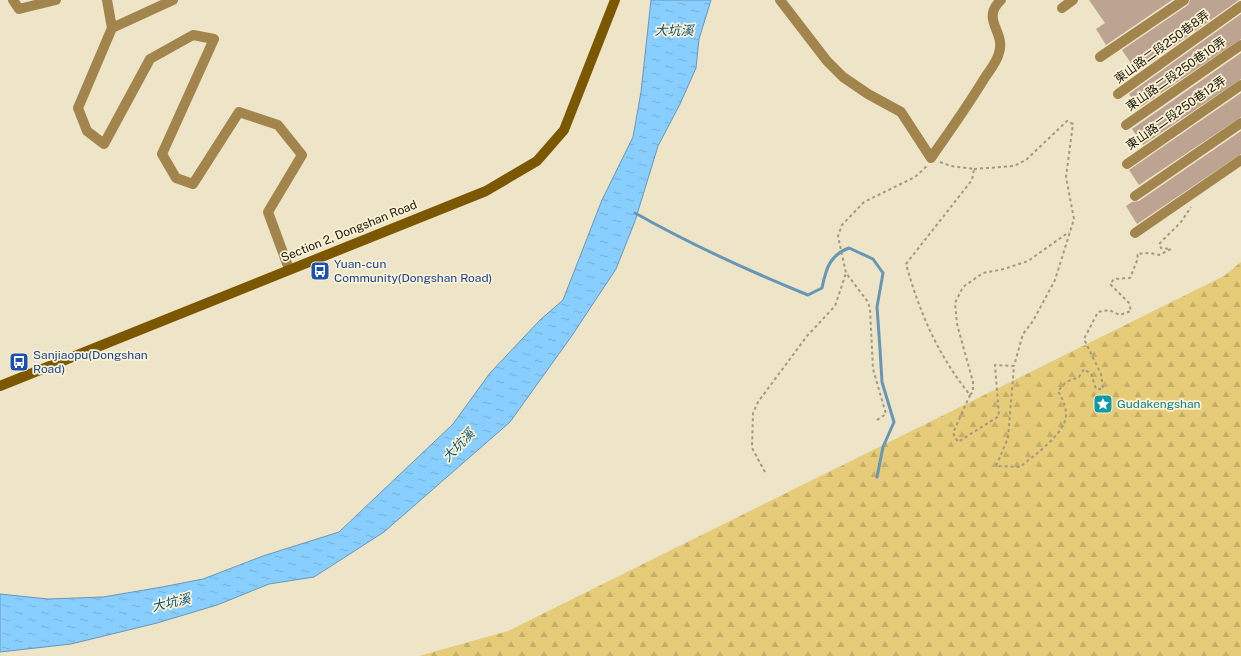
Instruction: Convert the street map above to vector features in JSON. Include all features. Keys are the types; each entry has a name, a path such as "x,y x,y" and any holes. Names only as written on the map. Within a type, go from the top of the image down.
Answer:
{"main road":[{"name":"Section 2, Dongshan Road","path":"0,386 486,190 537,161 564,130 615,0"}],"street":[{"path":"13,0 19,9 56,0"},
{"path":"107,0 112,28 78,108 87,131 104,144 150,59 193,35 214,39 162,154 176,178 193,184 239,112 278,125 302,155 268,212 289,270"},
{"path":"112,28 173,0"},
{"path":"780,0 827,61 843,77 868,94 901,112 931,158 967,108 999,54 1001,44 992,15 993,7 1001,0"},
{"path":"1062,8 1073,0"},
{"path":"1100,57 1184,0"},
{"name":"東山路二段250巷8弄","path":"1118,94 1241,6"},
{"name":"東山路二段250巷10弄","path":"1126,125 1241,45"},
{"name":"東山路二段250巷12弄","path":"1126,164 1241,85"},
{"path":"1135,196 1241,123"},
{"path":"1135,233 1241,160"}],"path":[{"path":"878,420 886,414 873,369 870,309 868,302 846,273 838,236 842,225 864,202 915,177 926,168 931,158 950,166 974,169 1014,166 1026,160 1067,121 1073,124 1066,177 1074,218 1055,280 1023,334 1014,366 1008,438 996,466 1020,467 1055,438 1067,416 1064,401 1058,391 1066,382 1079,377 1084,369 1091,374 1096,389 1103,389 1101,374 1084,339 1098,312 1109,310 1120,315 1131,310 1129,303 1110,284 1114,279 1130,278 1138,258 1137,254 1150,253 1159,255 1171,249 1161,248 1159,244 1182,222 1194,203 1194,193"},
{"path":"970,395 954,375 930,332 917,302 906,264 972,180 974,169"},
{"path":"1014,366 995,365 1000,416 958,442 953,433 970,395 973,392 973,382 957,324 955,304 963,287 983,273 1004,269 1028,261 1069,232"},
{"path":"764,472 752,448 753,413 758,402 807,336 835,306 846,273"}],"green space":[{"path":"1241,262 1241,656 419,656 508,631 1224,276"}],"water":[{"name":"大坑溪","path":"651,0 711,0 699,39 696,68 680,104 658,146 635,221 616,269 571,337 510,422 384,532 314,577 269,584 217,605 157,623 71,644 0,652 0,594 48,599 103,597 162,587 203,579 263,556 339,532 453,424 490,373 540,320 563,300 602,200 633,137 641,92"}],"building":[{"path":"1089,0 1172,0 1106,45 1096,29 1105,23"},
{"path":"1190,0 1239,0 1137,72 1122,50 1188,5"},
{"path":"1241,14 1241,39 1139,108 1129,94"},
{"path":"1241,53 1241,79 1143,145 1132,129"},
{"path":"1241,93 1241,117 1139,185 1129,170"},
{"path":"1241,131 1241,154 1137,224 1126,206 1132,202 1139,201"}],"waterway":[{"path":"635,213 720,257 808,295 822,288 827,268 837,254 849,248 873,259 883,273 877,307 882,382 894,422 883,447 877,477"}],"place":[{"name":"Yuan-cun Community(Dongshan Road)","path":"320,271"},
{"name":"Sanjiaopu(Dongshan Road)","path":"19,362"},
{"name":"Gudakengshan","path":"1103,404"}]}
